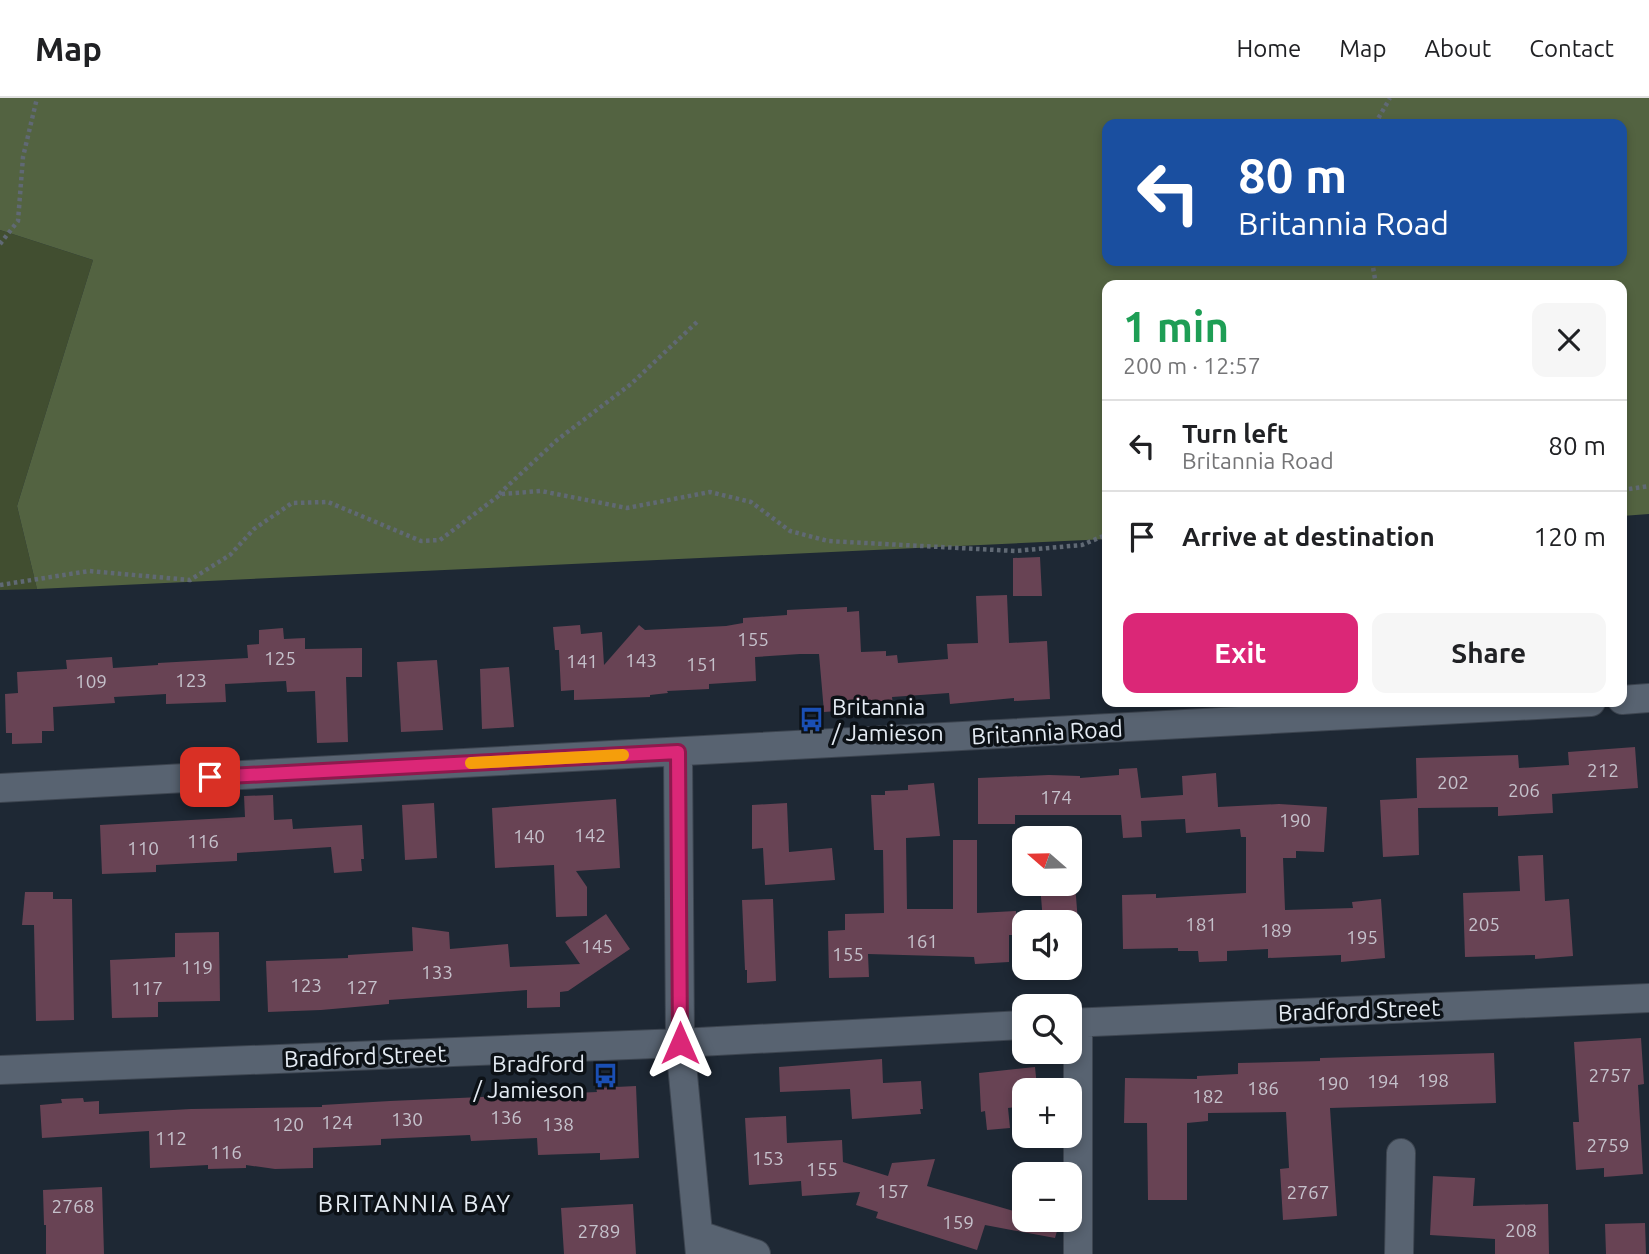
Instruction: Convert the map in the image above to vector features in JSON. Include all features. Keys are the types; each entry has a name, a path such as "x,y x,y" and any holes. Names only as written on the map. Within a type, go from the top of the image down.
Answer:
{"street":[{"path":"1627,700 1649,698"},
{"name":"Britannia Road","path":"0,788 1500,707"},
{"path":"678,752 680,1043 699,1245 757,1254"},
{"name":"Bradford Street","path":"1082,1022 1649,998"},
{"name":"Bradford Street","path":"0,1070 680,1043 1012,1026"},
{"path":"1074,1064 1078,1254"},
{"path":"1399,1254 1401,1153"}],"path":[{"path":"0,244 18,221 23,158 37,98"},
{"path":"1378,119 1390,98"},
{"path":"0,585 89,571 190,580 230,555 254,529 292,503 328,502 421,541 440,540 496,497 557,440 631,384 698,321"},
{"path":"1627,489 1649,486"},
{"path":"496,497 501,494 541,491 627,508 710,492 751,502 790,531 841,542 1015,551 1082,545 1102,537"}],"green space":[{"path":"0,98 1649,98 1649,514 1627,516 1627,280 1102,280 1102,539 37,589 17,506 93,260 0,230"},
{"path":"0,230 93,260 17,506 37,589 0,590"}],"building":[{"path":"1040,557 1042,596 1013,596 1013,558"},
{"path":"1007,595 1009,643 1047,641 1050,699 1014,701 1014,698 950,704 949,693 892,697 893,705 851,707 851,710 824,712 819,654 755,657 756,681 709,684 709,689 667,691 668,693 650,697 574,700 574,690 561,691 559,650 555,650 553,627 580,625 581,634 602,632 604,665 639,625 645,630 726,626 743,623 743,618 787,615 787,610 847,607 847,612 859,611 861,652 886,651 886,656 897,655 898,663 948,659 947,644 978,643 976,596"},
{"path":"283,628 284,639 305,638 305,649 362,648 362,677 346,677 348,742 317,743 315,691 287,692 286,681 225,684 226,702 166,704 166,694 114,697 115,703 53,707 54,731 42,731 42,743 12,744 12,733 6,733 5,694 18,693 17,672 67,669 66,660 112,657 113,668 248,658 247,645 259,644 259,630"},
{"path":"437,660 443,730 401,732 397,662"},
{"path":"509,667 514,727 482,729 480,669"},
{"path":"1635,747 1638,788 1552,794 1553,813 1498,816 1498,807 1418,808 1419,855 1383,857 1380,800 1417,798 1416,758 1518,755 1519,768 1569,765 1568,752"},
{"path":"1137,768 1141,798 1183,795 1182,776 1216,773 1218,807 1279,804 1327,807 1324,852 1296,851 1296,858 1283,858 1285,910 1353,908 1352,902 1381,899 1385,958 1341,962 1341,955 1268,958 1268,949 1227,951 1227,961 1199,962 1198,951 1178,951 1178,948 1123,949 1122,895 1156,894 1156,898 1246,893 1246,837 1241,837 1240,829 1186,833 1185,819 1141,821 1142,837 1123,838 1121,815 1015,815 1015,824 978,824 978,778 1049,775 1080,778 1119,775 1119,769"},
{"path":"934,783 940,836 906,838 907,909 953,909 953,840 977,840 977,913 1012,911 1009,962 975,964 974,957 868,954 869,977 829,978 828,931 845,930 845,914 884,913 883,850 874,850 871,795 908,790 908,785"},
{"path":"273,795 274,820 292,819 293,829 362,825 362,871 334,873 331,847 237,853 237,861 156,865 156,872 102,874 100,825 245,817 244,796"},
{"path":"616,799 620,868 576,871 587,887 587,916 556,917 554,865 495,868 492,808"},
{"path":"434,803 437,858 405,860 402,805"},
{"path":"787,803 789,852 832,848 835,880 765,885 763,848 752,849 752,805"},
{"path":"1543,855 1545,901 1569,899 1573,956 1535,959 1535,955 1465,957 1463,893 1520,891 1518,856"},
{"path":"25,892 53,892 53,899 72,899 74,1020 36,1021 34,925 22,925"},
{"path":"1041,896 1076,896 1077,910 1042,910"},
{"path":"773,899 776,981 747,983 742,900"},
{"path":"606,914 630,949 568,991 560,992 560,1007 527,1008 527,990 389,1000 389,1004 321,1010 268,1012 266,961 348,958 348,955 413,951 412,927 449,932 450,949 508,944 510,967 580,964 565,942"},
{"path":"219,932 220,1001 158,1002 158,1017 112,1018 110,960 175,957 175,933"},
{"path":"1641,1038 1644,1084 1638,1085 1643,1174 1604,1177 1604,1168 1576,1170 1573,1122 1579,1122 1574,1042"},
{"path":"1494,1053 1496,1103 1330,1108 1337,1216 1283,1220 1280,1169 1289,1168 1286,1112 1208,1113 1208,1121 1187,1123 1187,1200 1148,1200 1147,1123 1124,1123 1125,1078 1197,1079 1197,1076 1238,1074 1238,1063"},
{"path":"882,1059 883,1083 921,1081 921,1114 852,1119 850,1089 780,1092 779,1067"},
{"path":"1035,1067 1036,1078 1012,1078 1012,1108 1008,1108 1010,1128 987,1130 985,1111 981,1112 979,1073"},
{"path":"636,1086 639,1158 600,1160 600,1153 538,1155 537,1138 471,1141 470,1135 381,1139 381,1145 313,1148 313,1168 275,1169 246,1165 246,1168 208,1169 208,1165 150,1168 149,1131 42,1138 40,1105 62,1103 61,1099 83,1098 84,1102 99,1101 99,1114 191,1109 322,1107 390,1101 597,1092 596,1088"},
{"path":"786,1116 787,1143 842,1140 843,1162 888,1176 892,1163 935,1159 927,1186 1012,1211 1012,1230 985,1225 977,1250 876,1218 878,1212 856,1205 860,1192 802,1196 801,1181 749,1185 745,1118"},
{"path":"1433,1176 1475,1178 1473,1206 1548,1204 1549,1254 1495,1254 1495,1239 1430,1235"},
{"path":"102,1187 104,1254 46,1254 43,1190"},
{"path":"633,1204 636,1254 564,1254 561,1208"},
{"path":"1645,1223 1646,1254 1606,1254 1605,1224"},
{"path":"1023,1232 1057,1232 1055,1238"}],"slow traffic":[{"path":"471,763 623,755"}],"place":[{"name":"Britannia / Jamieson","path":"812,719"},
{"name":"Bradford / Jamieson","path":"605,1076"}],"district":[{"name":"BRITANNIA BAY","path":"415,1203"}],"route":[{"path":"210,777 678,752 680,1043"}]}
